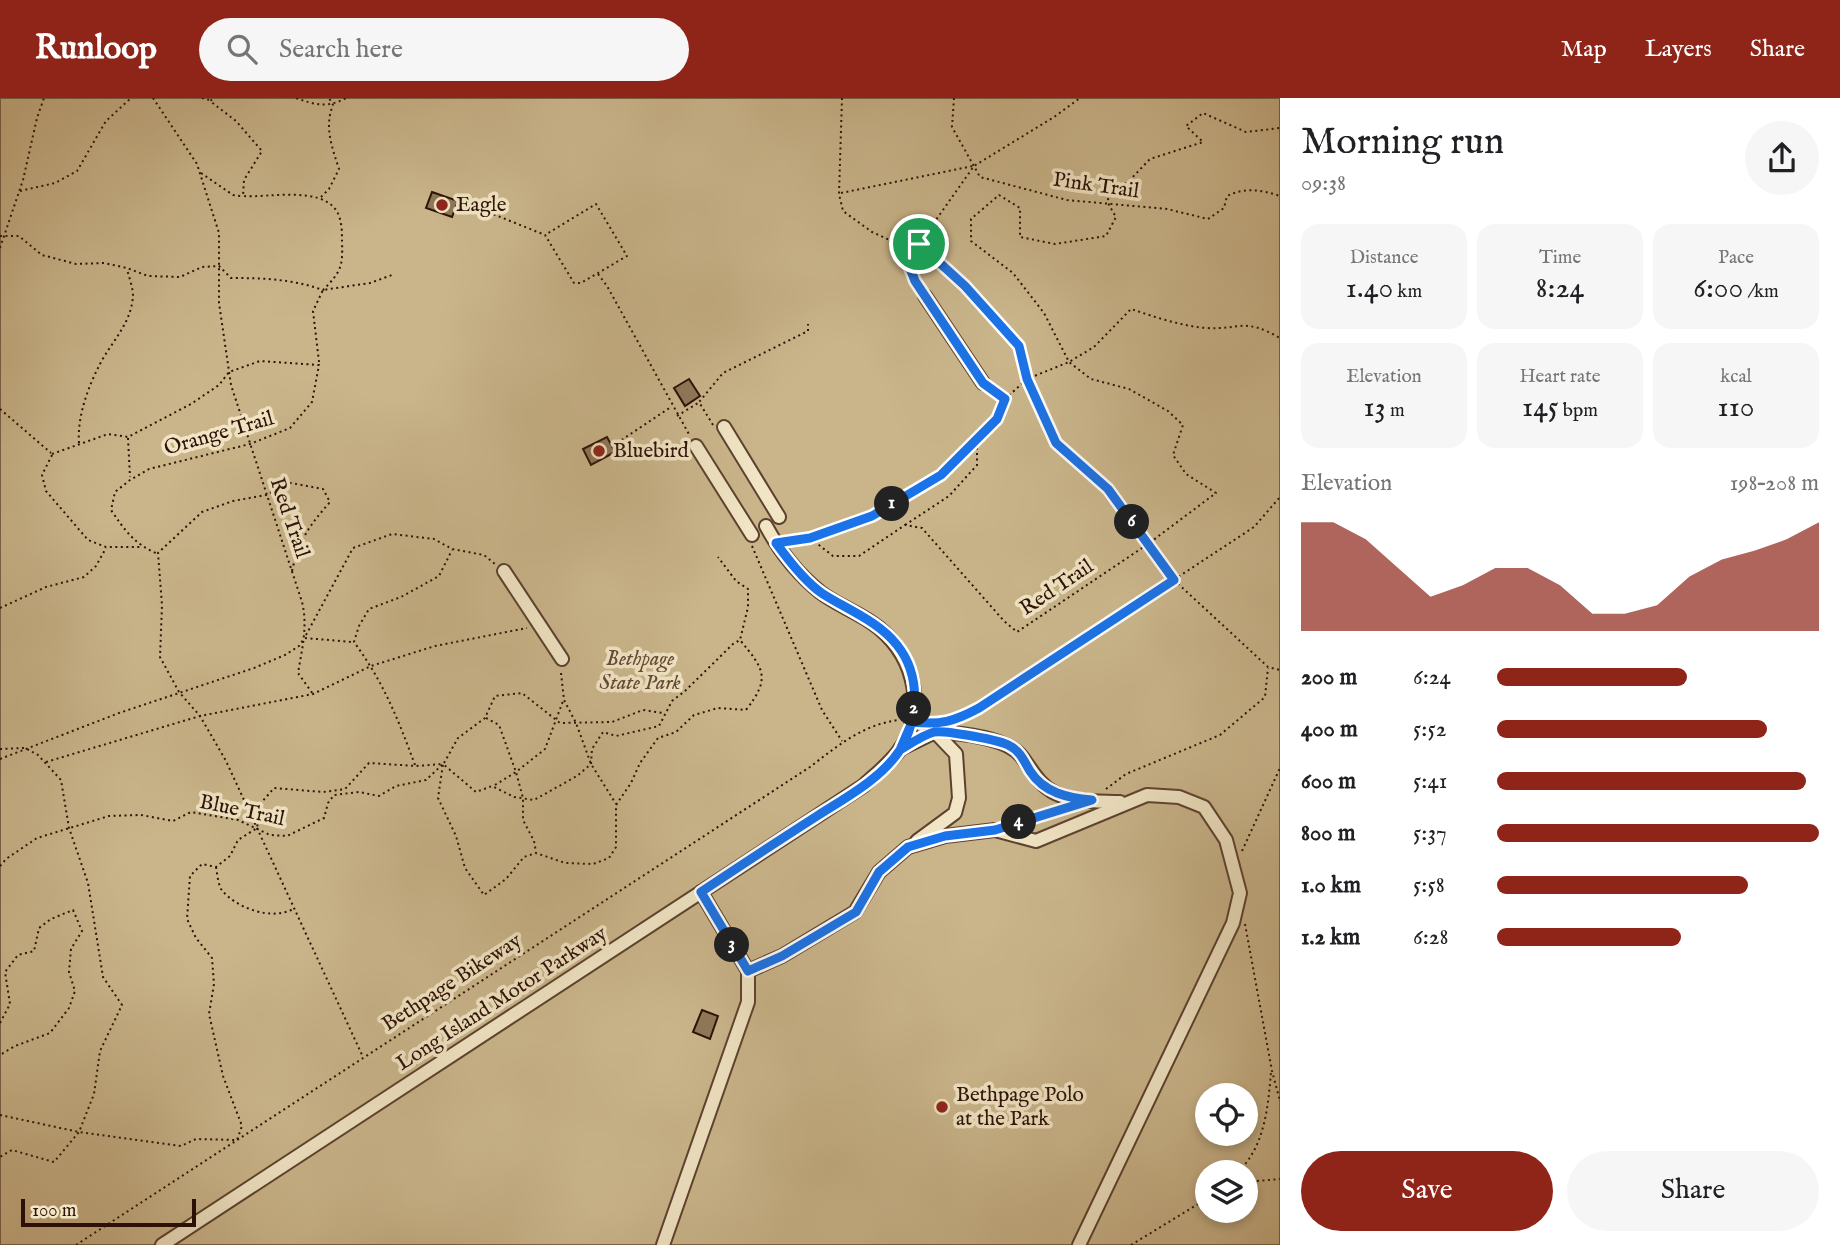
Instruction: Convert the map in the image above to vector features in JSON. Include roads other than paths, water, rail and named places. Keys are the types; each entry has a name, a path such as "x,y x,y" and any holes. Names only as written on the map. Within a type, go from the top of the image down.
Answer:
{"street":[{"path":"925,296 983,383"},
{"path":"721,430 779,517"},
{"path":"696,446 750,536"},
{"path":"766,526 785,556 821,593 878,627 897,646 911,670 915,695 912,722 900,750"},
{"path":"504,571 561,662"},
{"path":"900,750 935,732 956,733 1008,744 1021,756 1032,775 1054,793 1071,799 1125,803"},
{"path":"748,971 782,956 856,912 879,872 908,847 956,813 959,798 956,754 935,732"},
{"name":"Long Island Motor Parkway","path":"162,1245 863,786 900,750"},
{"path":"908,847 945,836 995,830 1036,841 1147,795 1179,797 1204,807 1226,840 1240,893 1233,923 1079,1245"},
{"path":"663,1245 748,1002 748,971 701,892"}],"place":[{"name":"Eagle","path":"442,205"},
{"name":"Bluebird","path":"599,451"},
{"name":"Bethpage Polo at the Park","path":"942,1107"}],"park label":[{"name":"Bethpage State Park","path":"640,671"}]}
